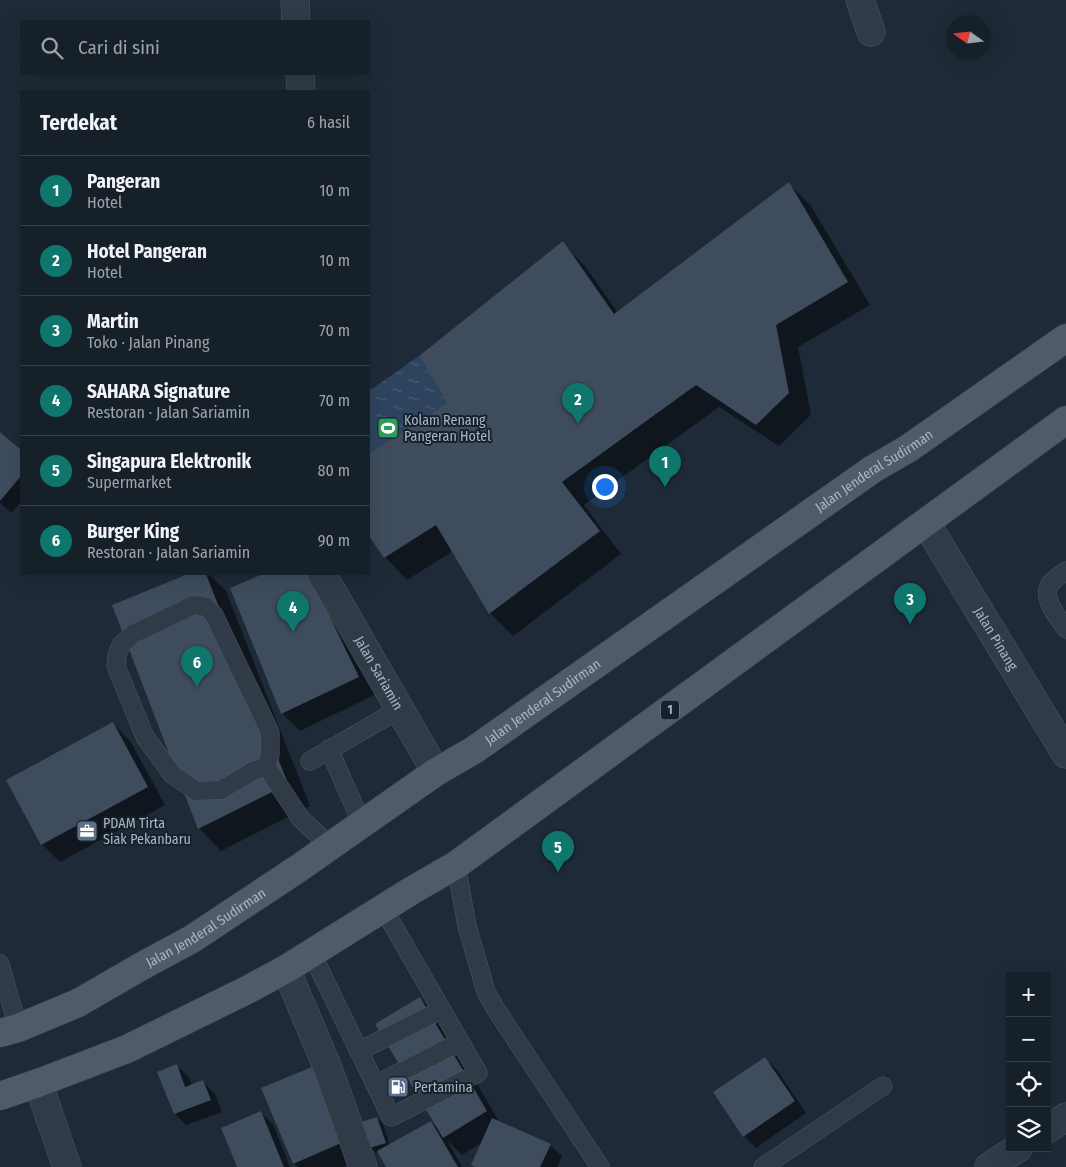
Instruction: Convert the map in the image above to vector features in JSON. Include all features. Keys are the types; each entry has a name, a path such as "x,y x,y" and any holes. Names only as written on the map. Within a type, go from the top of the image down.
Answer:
{"main road":[{"name":"Jalan Jenderal Sudirman","path":"9,1030 78,1003 192,939 436,772 474,750 873,469 910,448 1066,338"},
{"path":"926,523 1066,420"},
{"name":"1","path":"383,908 456,865 926,523"},
{"path":"0,1096 127,1049 286,969 383,908"}],"street":[{"path":"295,0 296,20"},
{"path":"860,0 871,32"},
{"path":"300,75 301,90"},
{"name":"Jalan Pinang","path":"926,523 1066,754"},
{"name":"Jalan Sariamin","path":"323,575 436,772"},
{"path":"286,969 329,1071 363,1167"},
{"path":"38,1083 67,1167"},
{"path":"1051,1126 1066,1117"},
{"path":"989,1167 1012,1152"}],"lane":[{"path":"1066,571 1051,583 1047,595 1048,602 1066,629"},
{"path":"194,605 206,607 214,615 270,732 270,755 266,766 221,790 196,791 173,776 145,736 116,666 117,655 121,645 133,634 194,605"},
{"path":"310,761 400,709"},
{"path":"329,750 362,824"},
{"path":"266,766 301,819 330,846"},
{"path":"456,865 467,926 486,992 600,1167"},
{"path":"311,952 391,1117 478,1073 383,908"},
{"path":"0,964 9,1030"},
{"path":"359,1051 441,1010"},
{"path":"375,1085 460,1042"},
{"path":"763,1167 883,1086"}],"water":[{"name":"Kolam Renang Pangeran Hotel","path":"419,356 447,403 370,452 370,387 372,389"}],"building":[{"path":"789,182 848,282 776,325 789,393 756,425 696,385 562,482 600,531 489,614 436,525 384,558 370,537 370,452 447,403 419,356 563,241 614,314"},
{"path":"0,432 20,449 20,477 0,501"},
{"path":"186,575 206,575 288,784 198,829 112,605"},
{"path":"261,575 309,575 359,677 281,714 230,588"},
{"path":"113,722 148,787 41,845 6,780"},
{"path":"420,997 487,1111 443,1138 375,1024"},
{"path":"765,1057 795,1101 743,1137 713,1092"},
{"path":"177,1064 185,1087 203,1080 211,1100 174,1114 157,1072"},
{"path":"317,1065 348,1140 293,1164 261,1088"},
{"path":"261,1111 284,1167 237,1167 221,1128"},
{"path":"377,1117 386,1143 369,1148 361,1122"},
{"path":"492,1118 551,1144 540,1167 475,1167 471,1165"},
{"path":"431,1121 458,1167 386,1167 377,1151"}],"place":[{"name":"Hotel Pangeran","path":"578,424"},
{"name":"Kolam Renang Pangeran Hotel","path":"388,428"},
{"name":"Pangeran","path":"665,487"},
{"name":"Martin","path":"910,624"},
{"name":"SAHARA Signature","path":"293,632"},
{"name":"Burger King","path":"197,687"},
{"name":"PDAM Tirta Siak Pekanbaru","path":"87,831"},
{"name":"Singapura Elektronik","path":"558,872"},
{"name":"Pertamina","path":"398,1087"}]}
